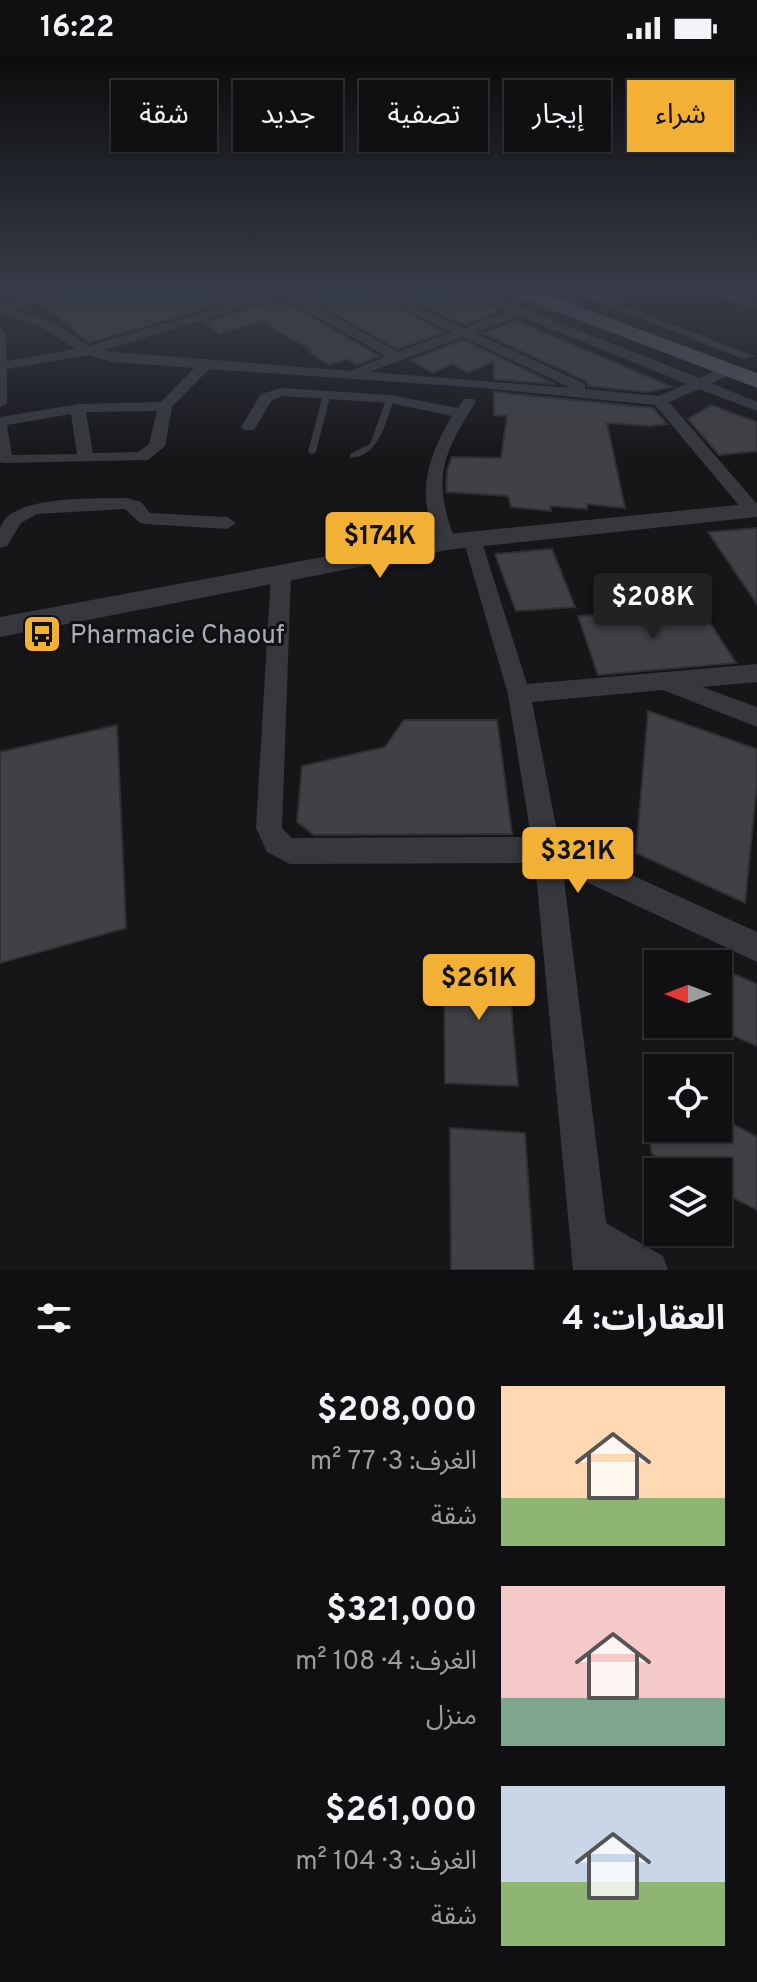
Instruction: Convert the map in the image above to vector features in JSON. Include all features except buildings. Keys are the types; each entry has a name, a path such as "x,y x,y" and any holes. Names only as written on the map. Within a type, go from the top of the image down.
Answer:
{"main road":[{"path":"672,349 757,381"}],"street":[{"path":"83,349 113,358 483,384 660,401 727,371"},
{"path":"0,403 0,366 95,349"},
{"path":"383,349 398,357"},
{"path":"350,374 420,349"},
{"path":"500,349 595,394"},
{"path":"623,349 757,407"},
{"path":"731,349 753,357"},
{"path":"678,351 753,357"},
{"path":"165,406 78,408 0,425 6,459 86,459 149,454 157,446 165,406 204,366"},
{"path":"483,384 461,413 434,478 435,508 460,540 519,694 547,850 590,1252 649,1270"},
{"path":"249,427 270,394 282,392 390,399 461,413"},
{"path":"660,401 755,510"},
{"path":"78,408 86,459"},
{"path":"0,542 20,515 40,508 127,503 135,506 139,515 145,518 227,523"},
{"path":"0,627 460,540 755,510"},
{"path":"281,573 269,828 272,839 279,847 290,851 547,850 757,947"},
{"path":"519,694 757,673"},
{"path":"668,683 757,717"}],"lane":[{"path":"312,452 327,393"},
{"path":"353,456 373,445 390,399"}],"place":[{"name":"Pharmacie Chaouf","path":"42,634"}]}
